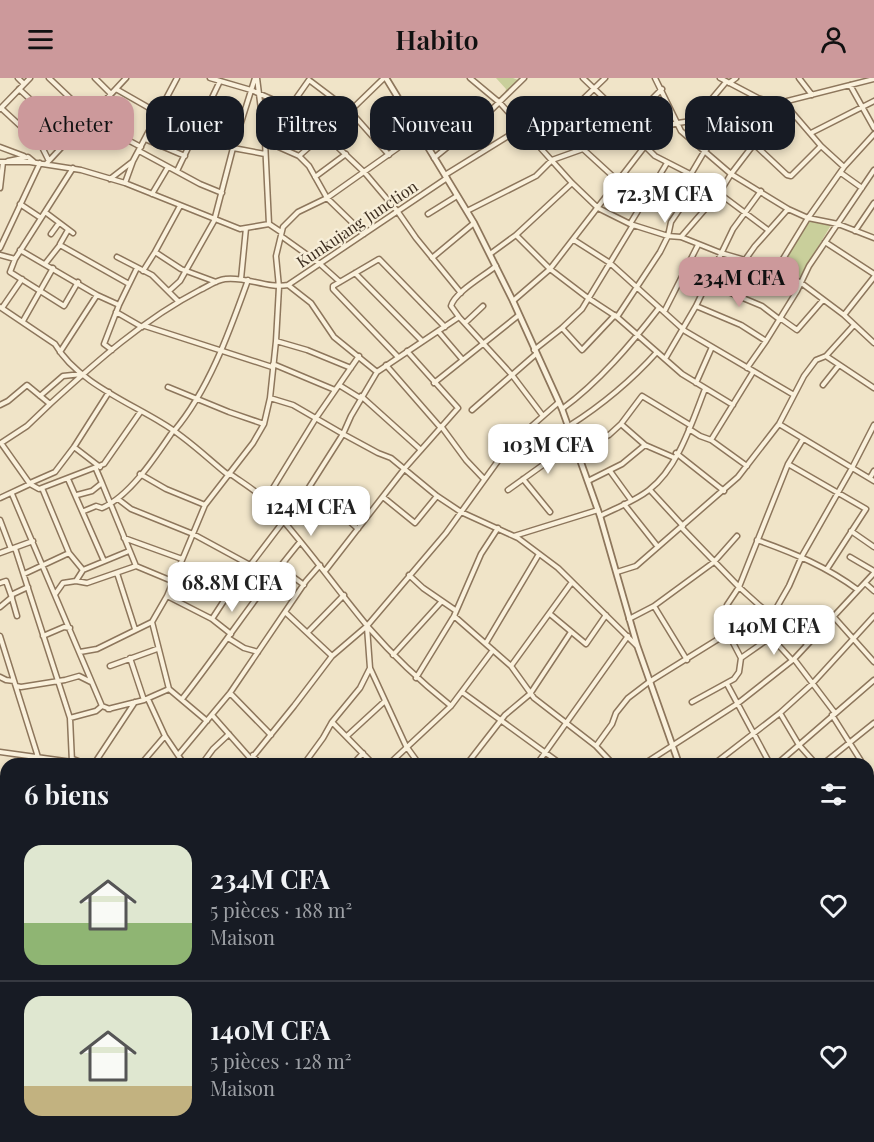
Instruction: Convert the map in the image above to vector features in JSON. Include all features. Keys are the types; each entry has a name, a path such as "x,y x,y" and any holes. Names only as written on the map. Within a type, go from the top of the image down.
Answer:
{"street":[{"path":"18,78 24,84"},
{"path":"2,107 30,78"},
{"path":"49,78 67,96"},
{"path":"95,78 111,94 126,78"},
{"path":"167,96 177,78"},
{"path":"210,78 265,96"},
{"path":"244,113 256,78"},
{"path":"256,78 260,94"},
{"path":"358,103 385,78 396,96"},
{"path":"470,78 506,110"},
{"path":"434,158 500,103 524,78"},
{"path":"583,78 601,96"},
{"name":"Kunkujang Junction","path":"588,96 605,78"},
{"path":"655,78 681,131 730,174 788,209 808,218 838,224 874,238"},
{"path":"720,78 758,96"},
{"path":"715,96 735,78"},
{"path":"800,78 812,95"},
{"path":"298,96 310,79 331,96"},
{"path":"795,100 874,79"},
{"path":"213,96 220,81"},
{"path":"850,85 874,128"},
{"path":"20,89 27,96"},
{"path":"116,89 146,105"},
{"path":"655,96 662,89"},
{"path":"0,100 2,107 41,145 42,162"},
{"path":"811,133 874,100"},
{"path":"795,115 821,146 844,167"},
{"path":"358,120 389,155"},
{"path":"673,124 685,122"},
{"path":"776,272 808,218 844,167 874,134"},
{"name":"Kunkujang Junction","path":"279,287 288,285 320,264 398,212 446,176 506,138"},
{"path":"125,183 133,161 145,139 185,156"},
{"path":"134,145 168,167 222,193"},
{"path":"761,150 791,176 821,146"},
{"path":"0,147 42,162 125,183 240,230 269,224"},
{"path":"0,248 42,162 57,150"},
{"path":"177,171 188,150"},
{"path":"169,291 180,281 214,221 233,150"},
{"path":"244,150 265,153 269,224 340,282"},
{"path":"285,150 299,156 327,198 364,234"},
{"path":"299,156 306,150"},
{"path":"342,150 365,173 398,212 461,293"},
{"path":"80,652 98,649 152,622 167,596 205,505 254,443 264,424 270,398 276,340 279,287 276,256 281,234 291,217 327,198 396,150"},
{"path":"429,150 474,223 490,254 569,426 599,513 636,645 677,758"},
{"path":"542,150 598,208 632,224 668,236 681,237 800,282 844,315 874,344"},
{"path":"466,211 536,176 552,160 580,150"},
{"path":"584,150 618,181"},
{"path":"513,302 550,269 643,150"},
{"path":"649,150 720,192 768,230"},
{"path":"681,237 720,192 730,174 749,150"},
{"path":"691,174 704,152"},
{"path":"315,177 346,154"},
{"path":"3,162 28,157"},
{"path":"110,179 133,161"},
{"path":"3,162 42,162"},
{"path":"0,188 3,162"},
{"path":"472,410 582,309 668,163"},
{"path":"152,194 168,167"},
{"path":"72,168 15,260 10,272 64,306 78,282"},
{"path":"747,368 780,319 808,266 874,170"},
{"path":"841,173 862,188"},
{"path":"562,328 582,350 616,316 638,288 668,236 671,222 700,179"},
{"path":"490,254 516,235 572,183"},
{"path":"664,359 696,306 733,229 760,191"},
{"path":"428,214 458,196"},
{"path":"855,231 874,203"},
{"path":"20,204 41,218"},
{"path":"142,271 156,252 180,206"},
{"path":"745,260 788,209"},
{"path":"45,212 71,231 45,264"},
{"path":"51,234 58,223"},
{"path":"432,258 474,223"},
{"path":"0,228 7,231"},
{"path":"241,279 246,228"},
{"path":"516,235 550,269 616,316 664,359 696,383 733,405"},
{"path":"574,240 610,263 683,329 794,395"},
{"path":"825,242 874,276 844,315"},
{"path":"60,244 129,284"},
{"path":"664,312 698,244"},
{"path":"21,250 97,295 119,305"},
{"path":"156,252 186,271 216,282"},
{"path":"0,255 15,260"},
{"path":"117,258 152,275 178,301"},
{"path":"398,357 333,289 333,286 379,259 445,327"},
{"path":"496,266 461,293 451,306 512,375 543,416"},
{"path":"23,321 53,268"},
{"path":"112,350 104,344 136,268"},
{"path":"355,273 422,341"},
{"path":"22,279 1,307 55,344 63,346"},
{"path":"2,443 27,426 112,350 178,301 221,279 241,279 279,287"},
{"path":"84,511 96,506 102,508 117,500 188,415 222,351 248,280"},
{"path":"707,283 762,306 797,330 823,300"},
{"path":"288,285 311,303 334,337 377,372"},
{"path":"60,352 97,295"},
{"path":"465,323 483,306"},
{"path":"696,306 741,325 766,341"},
{"path":"562,409 580,397 638,335 659,308"},
{"path":"116,312 143,326 273,365 335,390"},
{"path":"434,383 519,315"},
{"path":"212,619 308,489 343,434 361,397 377,372 459,317"},
{"path":"617,572 636,566 724,490 747,466 779,424 816,360 826,356 854,325"},
{"path":"438,331 462,359"},
{"path":"276,340 351,368"},
{"path":"55,344 60,352 83,374 174,431 265,501 393,655 416,678 451,706"},
{"path":"696,383 712,347"},
{"path":"325,571 405,468 458,408 407,351"},
{"path":"569,426 615,393 657,352"},
{"path":"265,501 316,418 359,356"},
{"path":"826,356 874,388"},
{"path":"386,365 484,479"},
{"path":"823,385 839,365"},
{"path":"711,440 753,372"},
{"path":"40,396 63,376 83,374"},
{"path":"0,405 27,385 50,404"},
{"path":"339,385 361,397 421,450"},
{"path":"168,387 264,424"},
{"path":"513,536 599,513 631,501 650,490 676,456 705,389"},
{"path":"0,498 55,472 109,392"},
{"path":"578,450 609,435 621,424 642,396 747,466"},
{"path":"270,398 293,405 391,458 436,496 461,512 513,536 572,582 636,645"},
{"path":"212,715 251,757 271,735 332,656 367,626 446,533 508,447 559,402"},
{"path":"0,435 2,443 30,483 36,488 42,488 104,464 141,411"},
{"path":"621,424 645,445 676,456 724,490"},
{"path":"779,424 874,481"},
{"path":"773,614 789,586 801,556 839,492 874,425"},
{"path":"728,605 739,587 788,464 803,439"},
{"path":"508,490 575,442"},
{"path":"588,481 622,465 645,445"},
{"path":"74,447 98,468 136,566 172,581"},
{"path":"788,464 866,509 827,569"},
{"path":"610,471 631,501"},
{"path":"870,478 874,471"},
{"path":"140,474 166,489 205,505"},
{"path":"68,479 77,495 88,528 104,561"},
{"path":"523,479 550,512"},
{"path":"77,495 92,491 102,483"},
{"path":"42,488 69,553 83,570"},
{"path":"308,489 357,529"},
{"path":"650,490 739,587 807,644"},
{"path":"12,494 102,706 110,709"},
{"path":"383,497 415,523 436,496"},
{"path":"117,500 117,520"},
{"path":"117,500 131,509 193,534 250,565"},
{"path":"624,504 658,547"},
{"path":"0,520 24,574 59,681 70,718 72,758"},
{"path":"416,678 465,595 481,554 498,528"},
{"path":"851,531 874,547"},
{"path":"629,619 654,606 714,562 737,536"},
{"path":"124,538 182,560"},
{"path":"757,540 801,556 827,569 858,590"},
{"path":"0,552 33,541"},
{"path":"182,699 300,542"},
{"path":"76,581 83,570 129,551"},
{"path":"24,574 69,553"},
{"path":"486,643 539,554"},
{"path":"652,758 737,704 793,659 874,572 850,557"},
{"path":"178,754 230,693 320,565"},
{"path":"55,594 63,583 76,581 87,583 136,566"},
{"path":"280,567 304,585"},
{"path":"117,573 135,629"},
{"path":"409,575 455,613 511,666 530,693 596,746 607,758"},
{"path":"0,583 6,581 17,616"},
{"path":"511,666 572,582"},
{"path":"865,583 874,591"},
{"path":"1,608 11,596 28,587"},
{"path":"308,632 344,595"},
{"path":"167,596 212,619 243,648 258,652"},
{"path":"393,655 442,602"},
{"path":"654,606 687,660"},
{"path":"596,746 612,724 619,708 628,698 649,682 728,633 760,606"},
{"path":"285,612 332,656"},
{"path":"549,614 586,644 606,615"},
{"path":"833,616 874,662"},
{"path":"725,758 812,684 874,616"},
{"path":"152,622 169,689 207,721"},
{"path":"741,658 771,637 783,622"},
{"path":"43,636 64,627 67,623"},
{"path":"367,626 370,668 406,746 415,758"},
{"path":"64,627 70,628"},
{"path":"472,758 501,721 530,693 571,632"},
{"path":"692,702 727,684 739,672 741,658 728,633"},
{"path":"0,636 38,757"},
{"path":"541,758 628,636"},
{"path":"771,637 793,659 834,714 860,758"},
{"path":"110,666 157,649"},
{"path":"395,758 451,706 493,650"},
{"path":"130,658 146,699 165,736 180,758"},
{"path":"309,758 332,722 360,688 370,668"},
{"path":"0,676 21,687 79,676 92,682"},
{"path":"784,758 874,680"},
{"path":"727,684 767,758"},
{"path":"70,718 136,702 169,689"},
{"path":"462,692 553,758"},
{"path":"230,693 271,735"},
{"path":"151,707 160,694"},
{"path":"347,736 385,701"},
{"path":"98,758 136,702"},
{"path":"96,711 102,706"},
{"path":"780,713 811,758"},
{"path":"332,722 368,758"},
{"path":"831,758 874,723"},
{"path":"206,758 213,748 229,734"},
{"path":"146,758 165,736"},
{"path":"0,752 45,758"},
{"path":"358,758 363,753"}],"green space":[{"path":"496,78 518,80 503,97 500,96 505,93 506,89"},
{"path":"809,220 831,225 798,278 779,270"}]}
